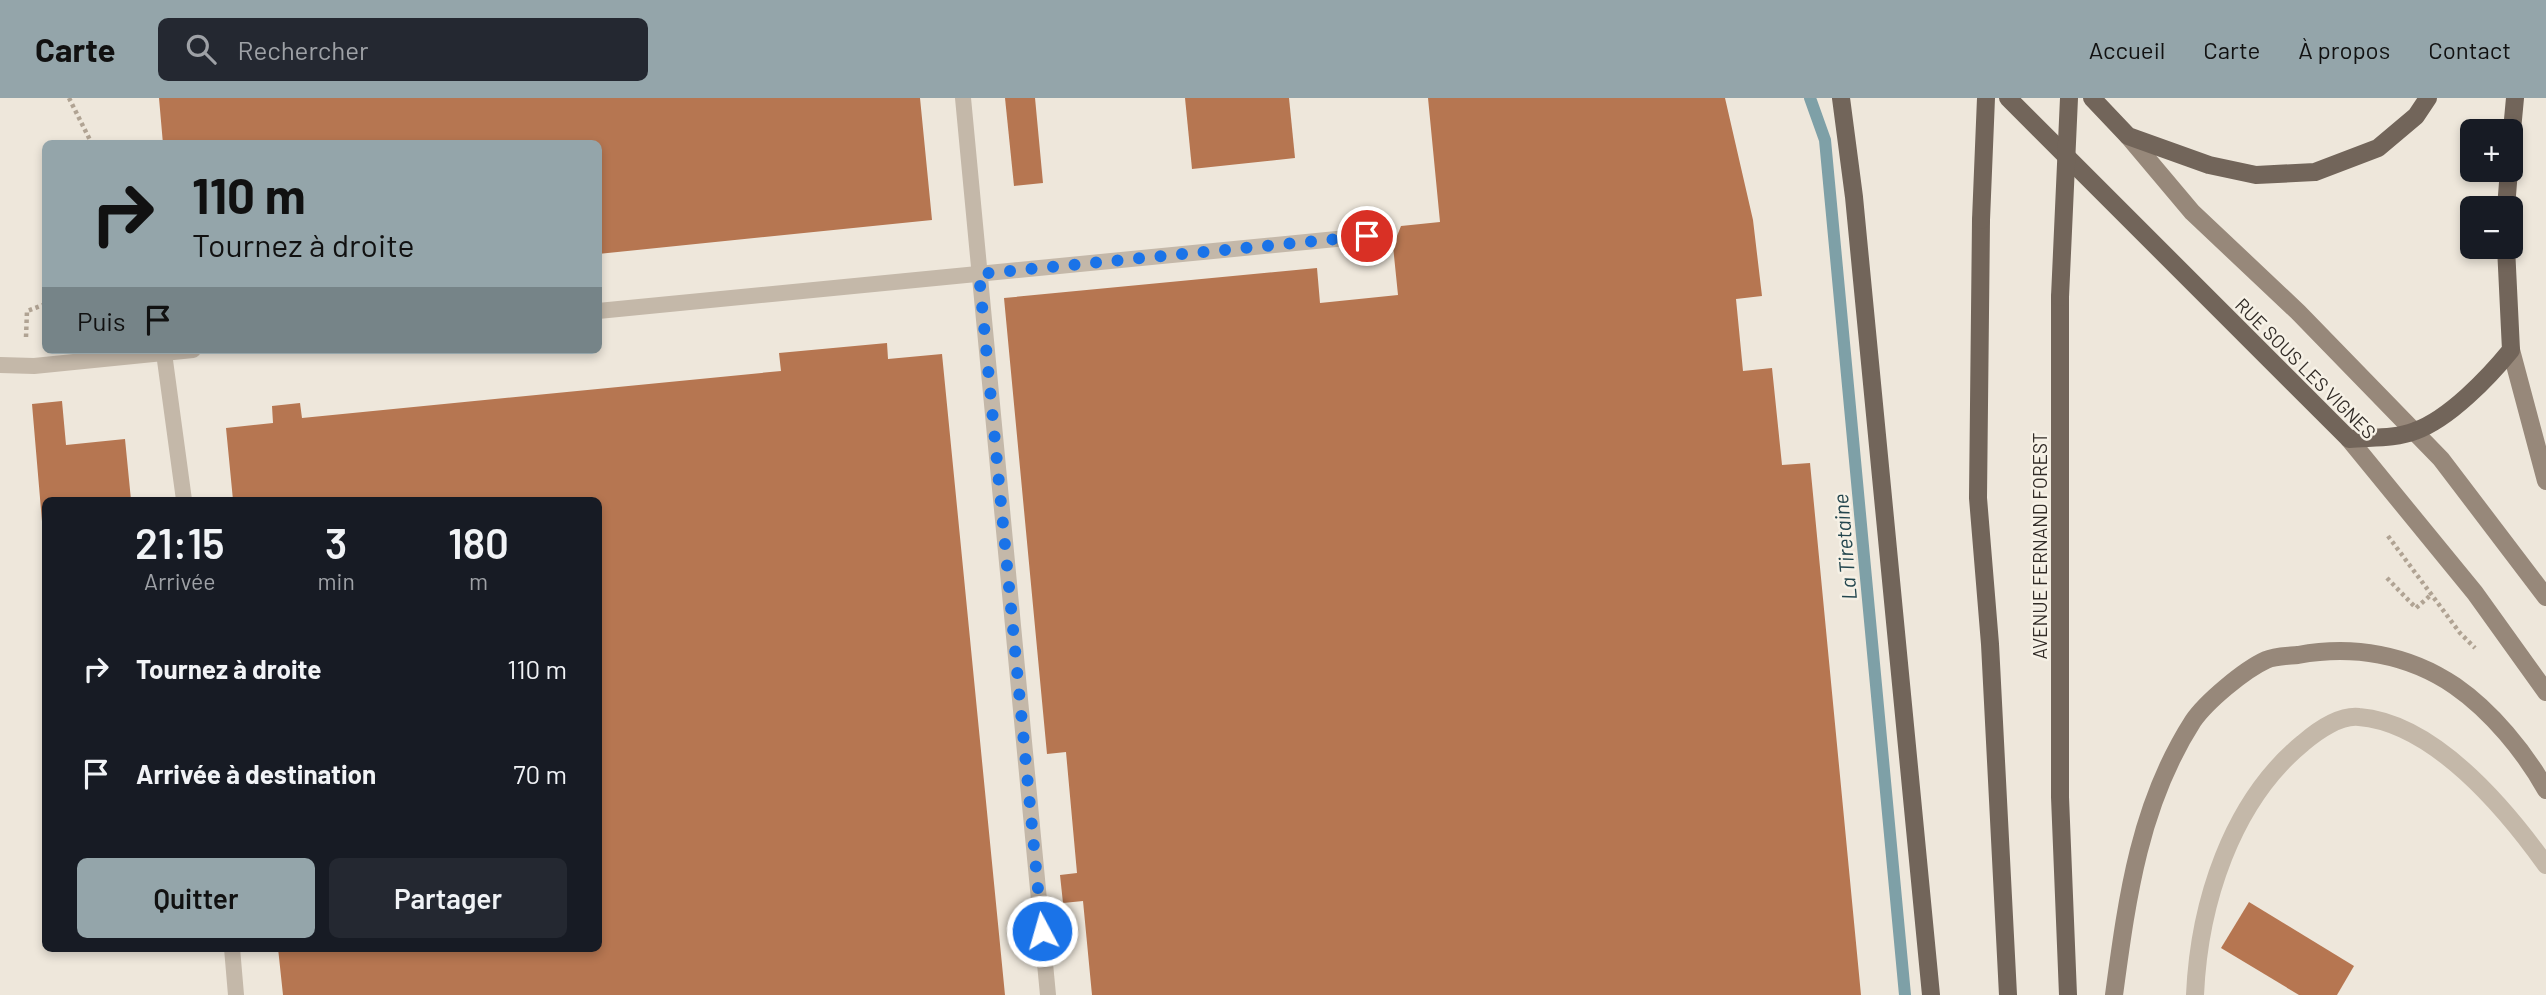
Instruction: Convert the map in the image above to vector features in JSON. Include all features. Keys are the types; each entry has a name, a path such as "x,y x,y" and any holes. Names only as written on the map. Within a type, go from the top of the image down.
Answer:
{"main road":[{"path":"1841,98 1854,197 1931,995"},
{"path":"1986,98 1981,220 1978,498 1990,644 2008,995"},
{"name":"RUE SOUS LES VIGNES","path":"2008,98 2349,439"},
{"name":"AVENUE FERNAND FOREST","path":"2068,995 2060,797 2060,297 2069,98"},
{"name":"RUE SOUS LES VIGNES","path":"2092,98 2127,135"},
{"path":"2127,135 2209,165 2234,171 2256,175 2315,172 2378,148 2416,116 2428,98"},
{"path":"2513,119 2515,98"},
{"path":"2349,439 2416,431 2475,388 2511,350 2507,259"}],"street":[{"name":"RUE SOUS LES VIGNES","path":"2127,135 2192,212 2298,312 2416,431 2459,479 2546,597"},
{"path":"2511,350 2546,481"},
{"name":"RUE SOUS LES VIGNES","path":"2349,439 2475,593 2546,692"},
{"path":"2115,995 2134,862 2152,802 2194,719 2225,688 2267,660 2315,652 2357,649 2399,659 2455,686 2502,729 2546,790"},
{"path":"2195,995 2208,904 2233,833 2275,765 2319,729 2356,716 2389,722 2415,735 2461,769 2524,834 2546,865"}],"lane":[{"path":"962,98 1048,995"},
{"path":"602,311 1367,236"},
{"path":"0,365 25,366 153,354"},
{"path":"164,354 184,497"},
{"path":"232,952 236,995"}],"path":[{"path":"69,98 90,140"},
{"path":"25,366 27,311 42,305"},
{"path":"2383,530 2460,633 2479,651"},
{"path":"2387,578 2416,608 2439,588"}],"building":[{"path":"159,98 920,98 932,220 602,254 602,140 163,140"},
{"path":"1005,98 1035,98 1043,183 1014,186"},
{"path":"1185,98 1289,98 1295,158 1192,169"},
{"path":"1428,98 1725,98 1753,220 1762,296 1736,299 1743,371 1772,368 1782,465 1810,463 1861,995 1092,995 1083,901 1063,903 1060,875 1077,873 1066,752 1047,754 1004,298 1317,268 1320,303 1398,295 1393,246 1401,226 1440,222"},
{"path":"887,343 888,359 942,354 1005,995 283,995 278,952 602,952 602,497 233,497 226,428 273,423 272,406 300,403 302,418 781,371 779,353"},
{"path":"62,401 66,445 125,439 131,497 42,497 42,522 32,404"},
{"path":"2249,902 2354,966 2337,995 2299,995 2221,948"}],"waterway":[{"name":"La Tiretaine","path":"1810,98 1825,140 1905,995"}],"route":[{"path":"1042,931 979,274 1367,236"}]}
